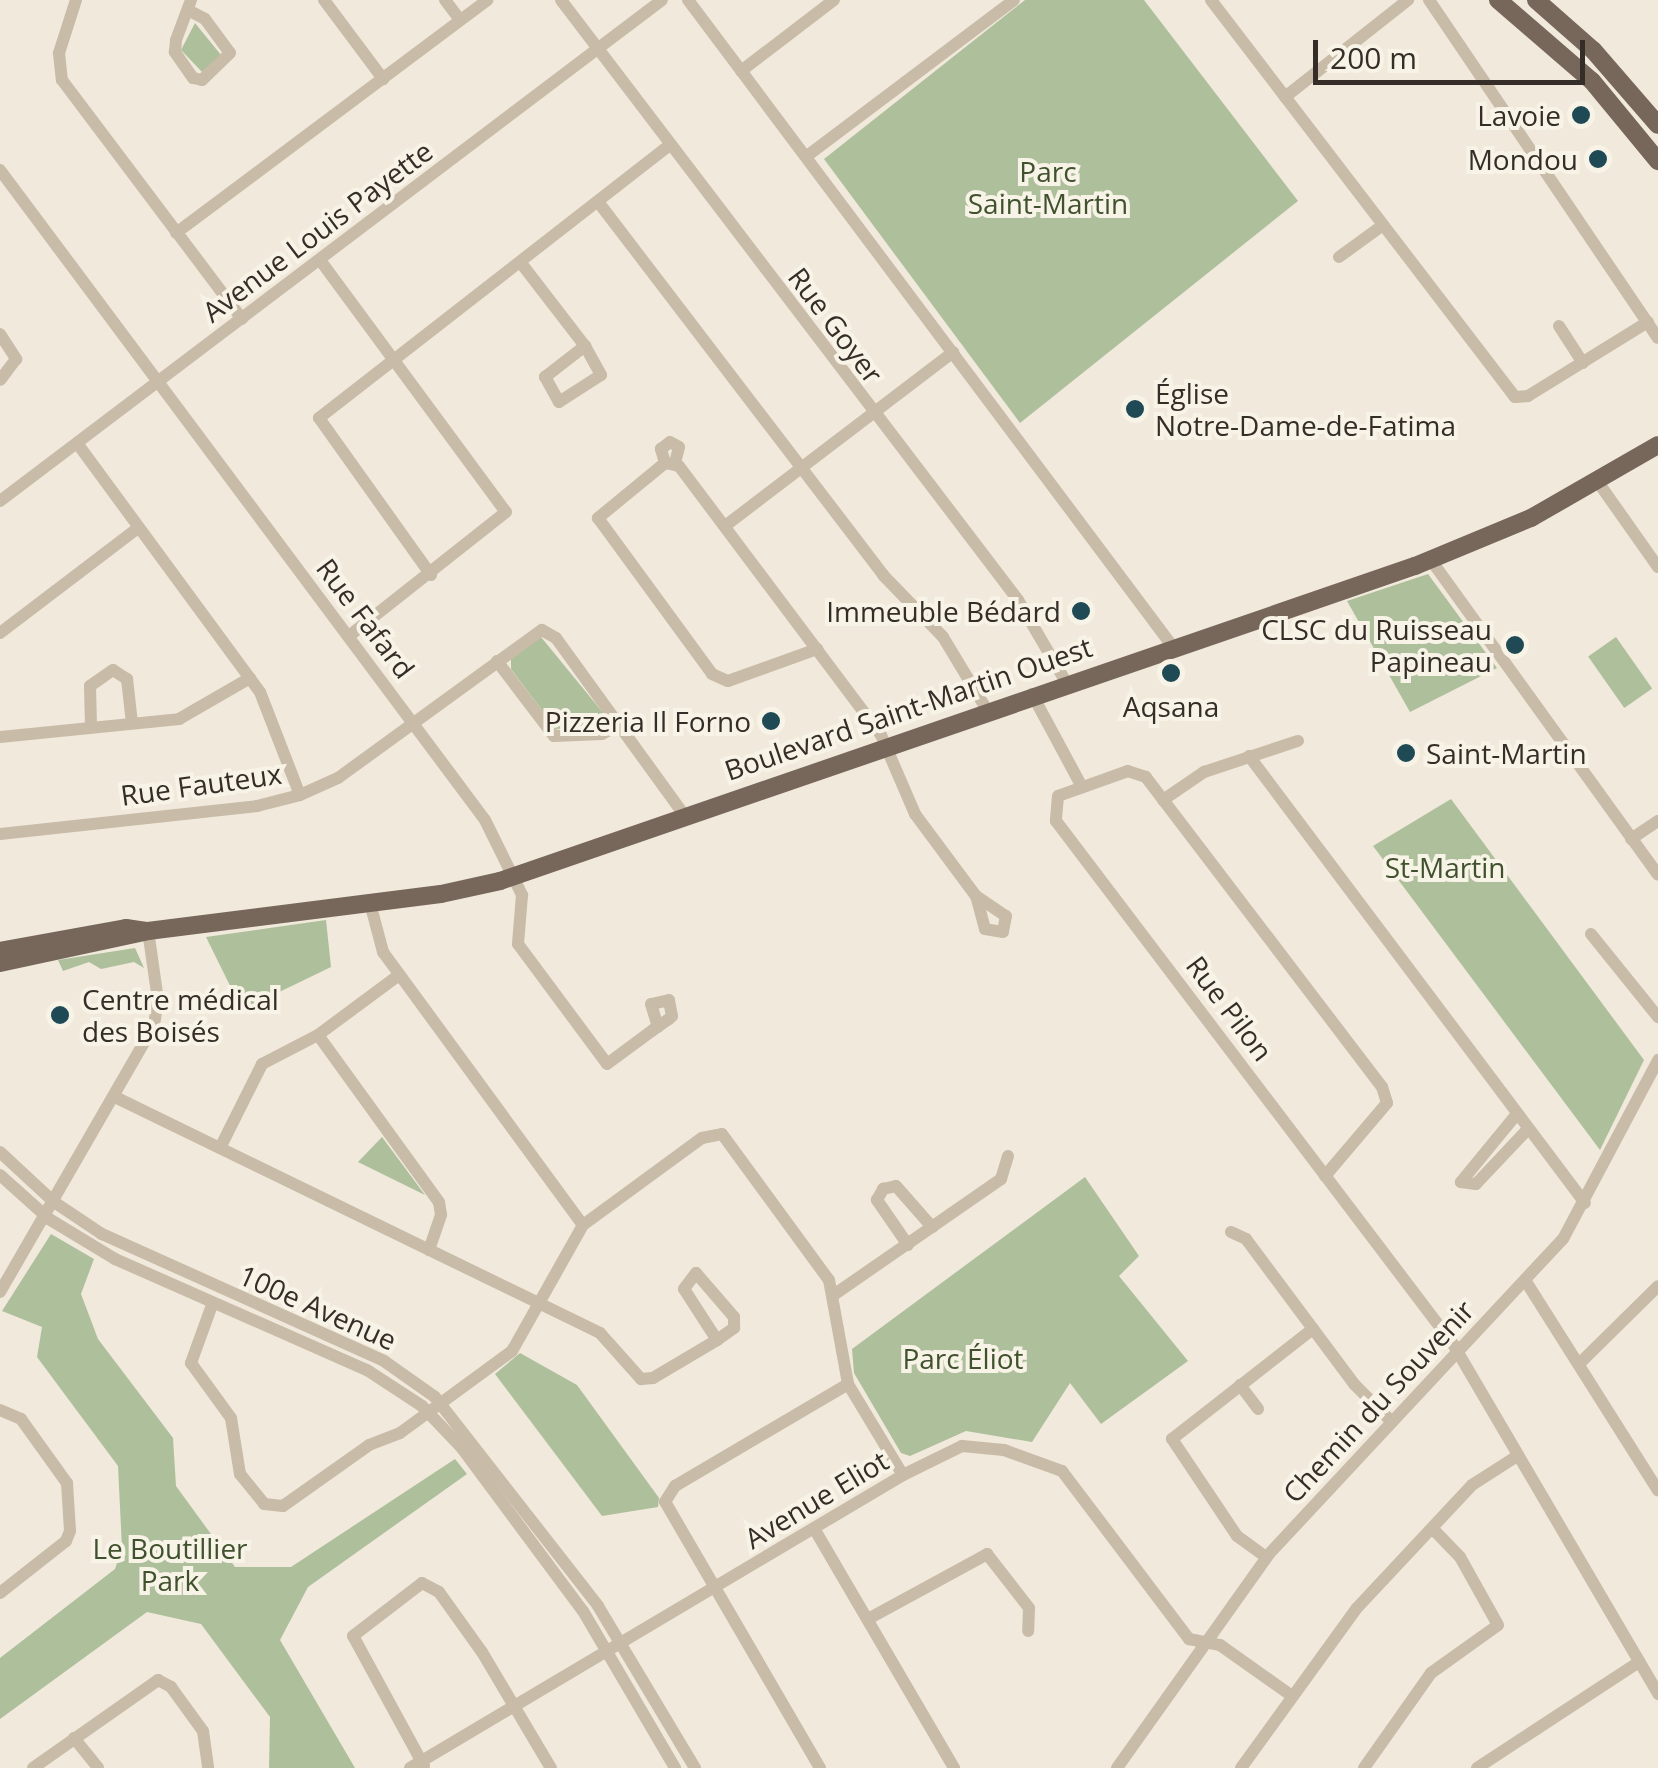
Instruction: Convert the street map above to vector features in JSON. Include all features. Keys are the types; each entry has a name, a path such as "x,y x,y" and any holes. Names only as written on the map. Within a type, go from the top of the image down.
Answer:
{"main road":[{"path":"1498,0 1598,87 1658,161"},
{"path":"1536,0 1593,50 1658,125"},
{"name":"Boulevard Saint-Martin Ouest","path":"0,951 126,928 148,931 370,904 512,877 1066,682 1431,560 1598,482 1658,445"},
{"name":"Boulevard Saint-Martin Ouest","path":"0,963 129,940 148,931"}],"street":[{"path":"76,0 59,53 62,80 242,319"},
{"path":"324,0 383,79"},
{"path":"445,0 460,20"},
{"path":"176,233 487,0"},
{"name":"Rue Goyer","path":"560,0 1018,600 1066,682"},
{"name":"Avenue Louis Payette","path":"0,501 662,0"},
{"path":"688,0 1173,647"},
{"path":"742,70 834,0"},
{"path":"807,156 1014,0"},
{"path":"1211,0 1516,397 1648,322"},
{"path":"1285,97 1408,0"},
{"path":"1429,0 1658,338"},
{"path":"190,5 230,53 202,80 191,76 174,52 190,5"},
{"path":"430,575 318,422 394,358 668,146"},
{"name":"Rue Fafard","path":"0,170 485,820 524,905 520,948 607,1064 658,1027"},
{"path":"599,203 883,575 943,637 987,710"},
{"path":"1339,257 1383,225"},
{"path":"320,260 506,509 500,523 349,636"},
{"path":"521,263 584,346 601,376 558,402 546,377 584,346"},
{"path":"1559,326 1582,362"},
{"path":"0,334 16,359 0,380"},
{"path":"725,526 954,352"},
{"path":"77,444 250,678 300,795"},
{"path":"817,649 720,680 598,518 670,462 725,526 817,649 886,745 915,814 976,896"},
{"path":"1598,482 1658,567"},
{"path":"0,633 138,528"},
{"path":"1431,560 1658,875"},
{"name":"Rue Fauteux","path":"0,834 257,806 300,795 338,778 536,632 549,632 684,815"},
{"path":"497,660 554,736 602,734 620,725"},
{"path":"91,727 90,686 114,670 128,679 132,723"},
{"path":"0,736 193,716 250,678"},
{"path":"1032,694 1082,787 1136,772 1164,800 1386,1094 1382,1109 1326,1176"},
{"path":"1164,800 1204,772 1298,741"},
{"path":"1249,756 1585,1203"},
{"name":"Rue Pilon","path":"1082,787 1054,802 1056,821 1458,1353 1514,1458 1658,1694"},
{"path":"1631,838 1658,821"},
{"path":"370,904 378,941 399,975 583,1225"},
{"path":"0,1292 117,1098 158,1009 148,931"},
{"path":"1592,934 1658,1017"},
{"path":"220,1148 262,1064 318,1035 399,975"},
{"path":"318,1035 439,1202 441,1216 429,1250"},
{"name":"Chemin du Souvenir","path":"1117,1768 1266,1557 1525,1280 1585,1203 1658,1060"},
{"path":"117,1098 600,1333 641,1379 717,1340 734,1328 734,1317 696,1274 684,1288 717,1340"},
{"path":"1516,1115 1461,1182 1476,1184 1527,1130"},
{"path":"212,1305 191,1363 229,1415 238,1471 267,1506 283,1506 428,1412 512,1351 583,1225 702,1138 722,1134 835,1294 848,1384 902,1475"},
{"name":"100e Avenue","path":"0,1152 54,1202 180,1274 384,1362 441,1403 542,1529 621,1644 695,1768"},
{"path":"835,1294 1001,1179 1008,1156"},
{"name":"100e Avenue","path":"0,1175 46,1216 127,1266 376,1375 428,1412 472,1462 608,1651 675,1768"},
{"path":"908,1246 877,1200 883,1189 896,1186 932,1227"},
{"path":"1231,1232 1246,1239 1313,1329 1392,1422"},
{"path":"1525,1280 1581,1362 1658,1490"},
{"path":"1581,1362 1656,1295"},
{"path":"1266,1557 1237,1536 1172,1446 1175,1434 1313,1329"},
{"path":"820,1768 667,1513 668,1493 848,1384"},
{"path":"1240,1385 1258,1410"},
{"path":"0,1410 21,1419 67,1484 70,1530 0,1593"},
{"name":"Avenue Eliot","path":"419,1766 902,1475 962,1446 1046,1461 1062,1471 1189,1639 1206,1642 1292,1696"},
{"path":"1241,1768 1340,1627 1472,1485 1514,1458"},
{"path":"1364,1768 1431,1673 1498,1625 1460,1557 1432,1528"},
{"path":"814,1530 954,1768"},
{"path":"868,1619 986,1554 1028,1608 1028,1631"},
{"path":"419,1766 353,1636 417,1585 439,1592 516,1706 551,1768"},
{"path":"1476,1768 1639,1662"},
{"path":"33,1768 158,1680 203,1731 208,1768"},
{"path":"74,1738 98,1768"}],"green space":[{"name":"Parc Saint-Martin","path":"1025,0 1144,0 1298,201 1020,423 824,159"},
{"path":"195,23 221,55 202,72 181,50"},
{"path":"1428,574 1497,668 1410,712 1347,601"},
{"path":"541,637 604,714 603,725 556,729 511,669 511,658"},
{"path":"1616,637 1652,689 1624,708 1588,657"},
{"name":"St-Martin","path":"1451,799 1644,1060 1600,1150 1373,846"},
{"path":"326,920 331,967 242,1010 206,937"},
{"path":"135,948 144,968 134,962 101,969 89,962 63,971 58,960"},
{"path":"382,1137 425,1195 358,1162"},
{"name":"Parc Éliot","path":"1085,1177 1139,1256 1119,1276 1188,1361 1101,1424 1070,1383 1032,1442 966,1431 910,1456 901,1453 854,1373 852,1349"},
{"name":"Le Boutillier Park","path":"51,1234 94,1259 81,1294 98,1339 173,1438 176,1486 235,1567 291,1567 455,1459 467,1474 308,1587 280,1640 355,1768 269,1768 270,1717 201,1624 147,1612 0,1719 0,1658 115,1569 122,1548 118,1466 37,1357 42,1327 2,1311"},
{"path":"520,1353 577,1385 659,1498 658,1507 602,1516 495,1374"}],"place":[{"name":"Lavoie","path":"1581,115"},
{"name":"Mondou","path":"1598,159"},
{"name":"Église Notre-Dame-de-Fatima","path":"1135,409"},
{"name":"Immeuble Bédard","path":"1081,611"},
{"name":"CLSC du Ruisseau Papineau","path":"1515,645"},
{"name":"Aqsana","path":"1171,673"},
{"name":"Pizzeria Il Forno","path":"771,721"},
{"name":"Saint-Martin","path":"1406,753"},
{"name":"Centre médical des Boisés","path":"60,1015"}]}
